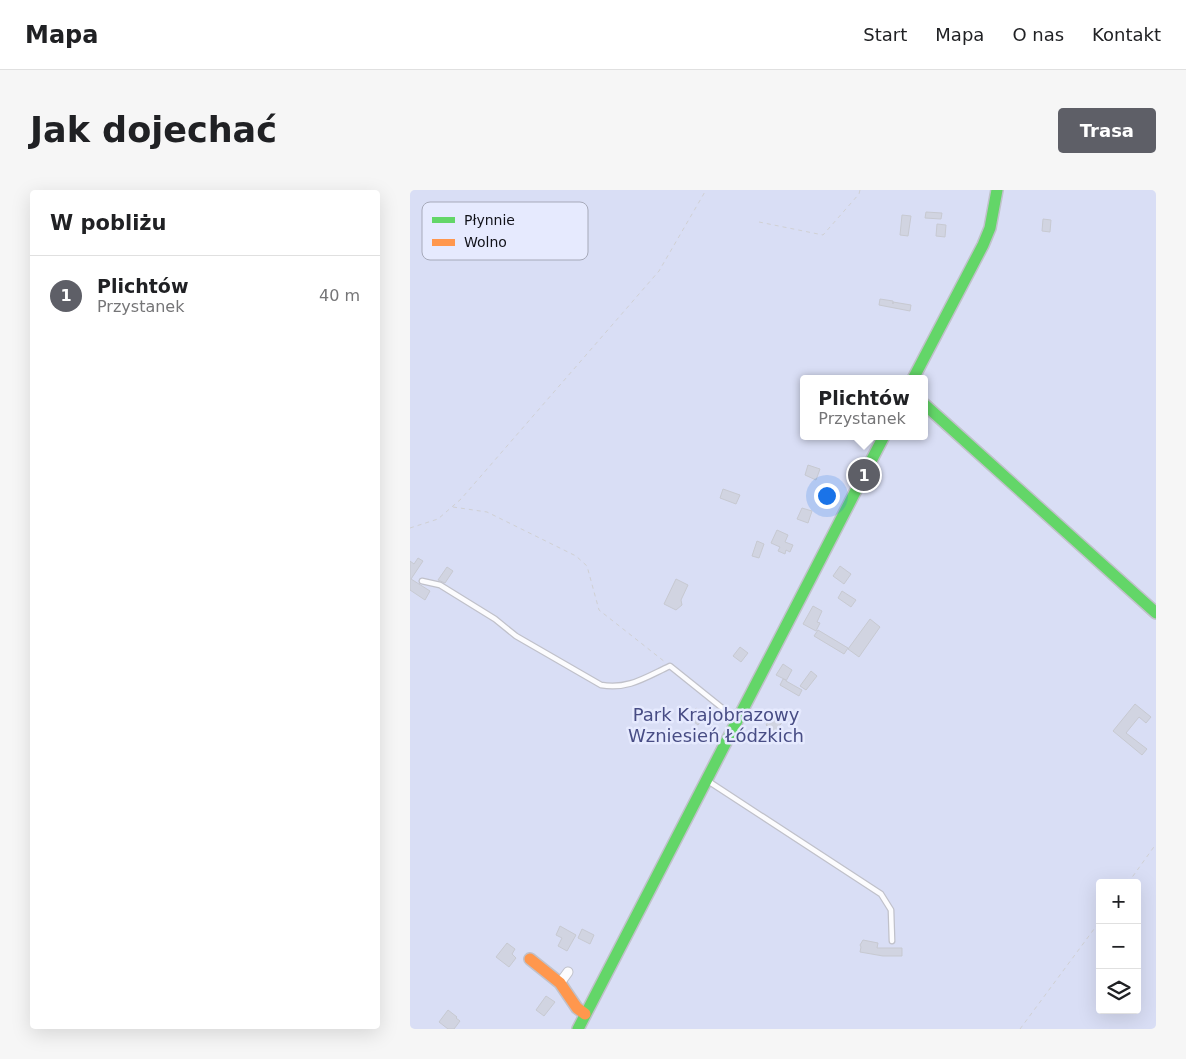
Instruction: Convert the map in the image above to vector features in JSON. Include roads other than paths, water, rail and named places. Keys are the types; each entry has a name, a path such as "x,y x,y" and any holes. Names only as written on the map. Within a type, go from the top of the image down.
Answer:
{"street":[{"path":"915,375 983,246 990,228 997,190"},
{"path":"928,408 1156,613"},
{"path":"578,1029 882,440"},
{"path":"530,959 560,983 577,1008 585,1014"},
{"path":"560,983 568,972"}],"lane":[{"path":"422,581 440,585 494,619 516,636 601,686 614,688 628,686 670,666 738,720"},
{"path":"706,779 881,894 891,910 892,941"}],"place":[{"name":"Plichtów","path":"864,475"}],"park label":[{"name":"Park Krajobrazowy Wzniesień Łódzkich","path":"716,725"}]}
